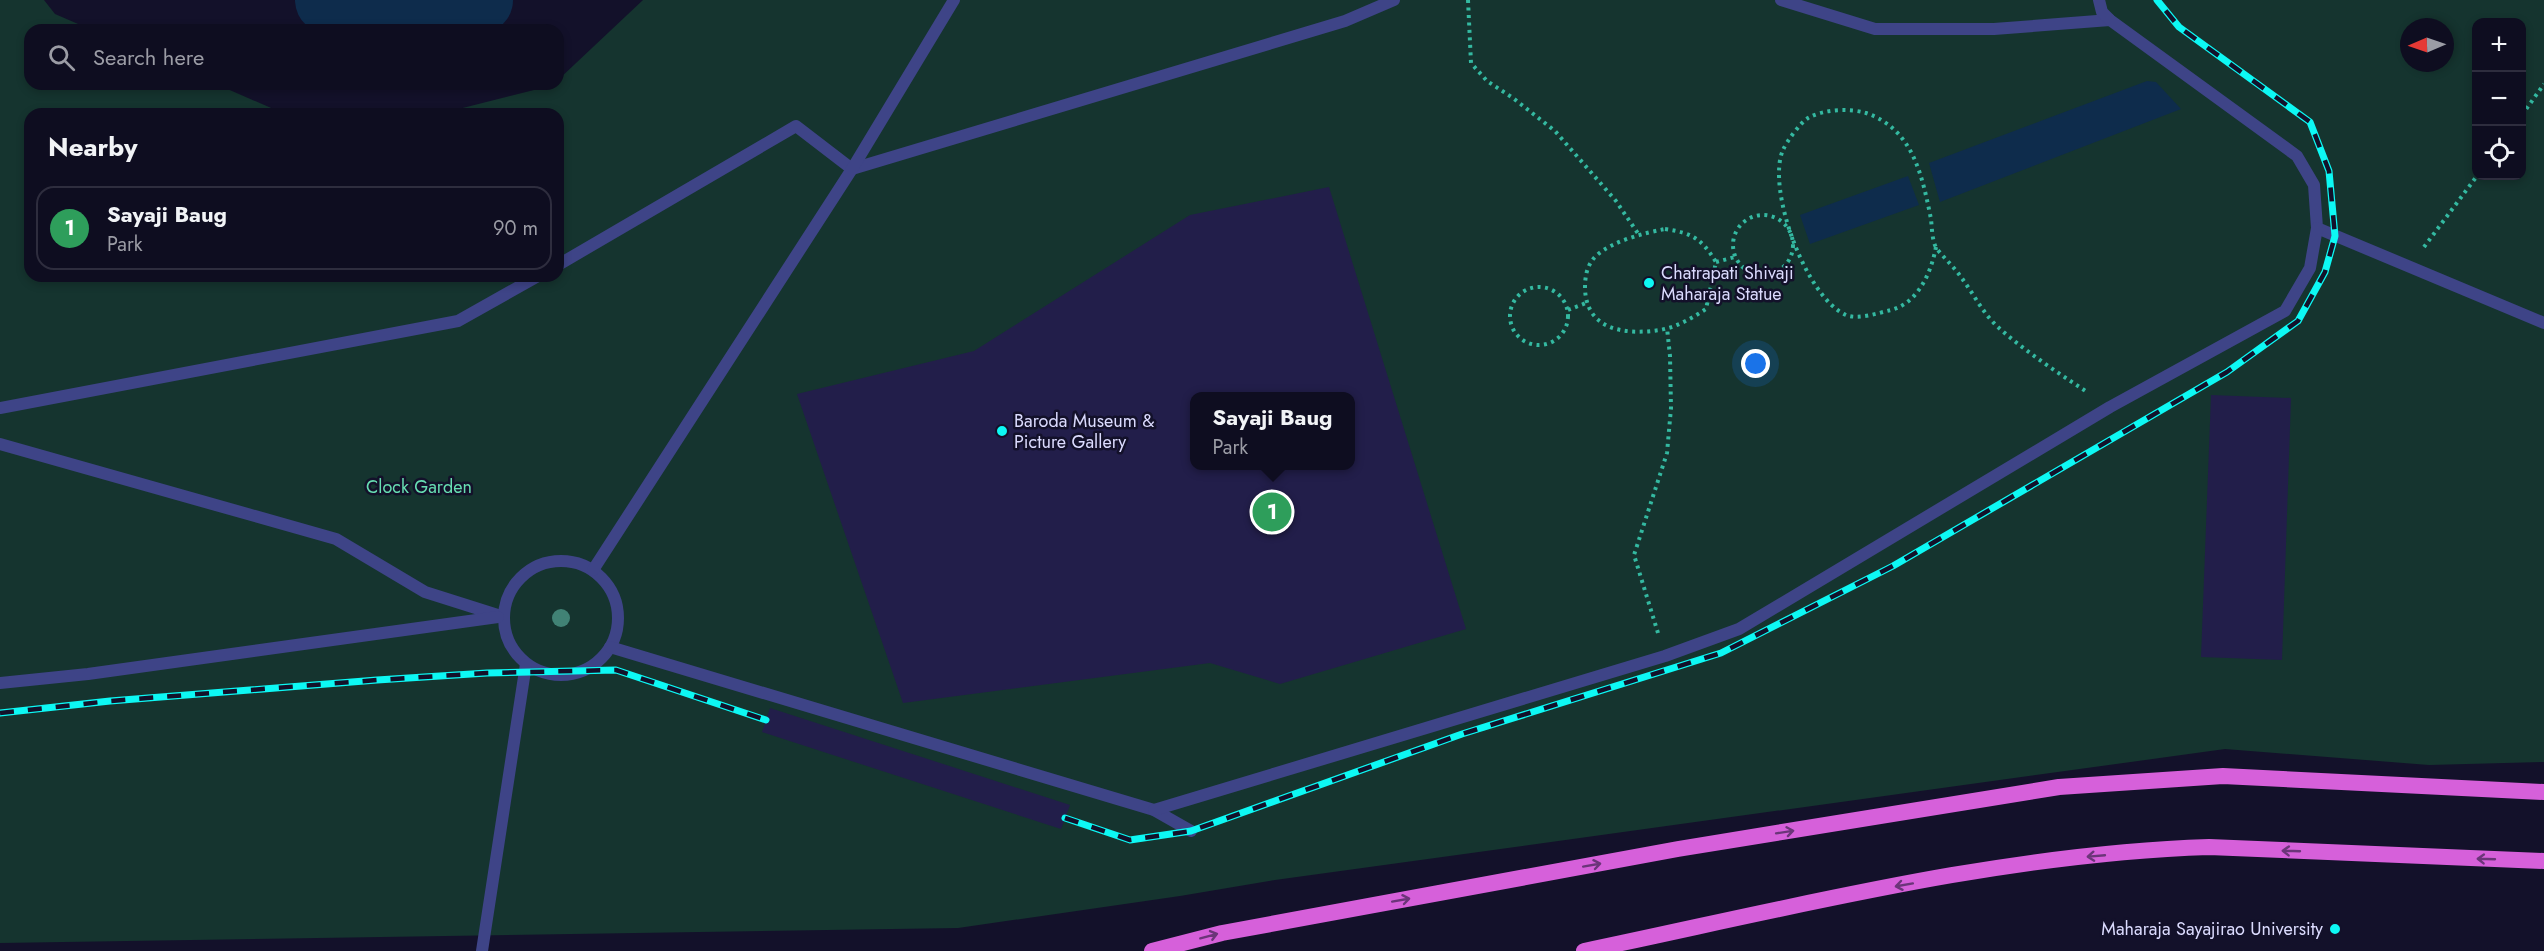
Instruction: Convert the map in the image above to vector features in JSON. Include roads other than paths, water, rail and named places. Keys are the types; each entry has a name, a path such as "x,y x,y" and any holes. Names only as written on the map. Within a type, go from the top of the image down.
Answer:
{"highway":[{"path":"1152,951 1222,933 1678,849 2059,787 2223,776 2544,792"},
{"path":"1584,951 1866,892 2040,860 2159,849 2209,847 2544,861"}],"lane":[{"path":"593,570 852,169 954,0"},
{"path":"852,169 1345,21 1394,0"},
{"path":"1781,0 1875,29 1994,29 2110,21"},
{"path":"1154,810 1665,656 1740,629 2110,407 2285,311 2310,268 2317,228 2314,185 2297,156 2110,21 2102,12 2099,0"},
{"path":"564,261 796,126 852,169"},
{"path":"2317,228 2544,323"},
{"path":"0,408 458,321 527,282"},
{"path":"0,444 336,539 425,592 504,617"},
{"path":"558,560 576,562 593,570 607,583 616,600 619,618 616,636 607,654 592,667 574,675 555,676 526,664 508,644 504,617 512,588 523,574 539,564 558,560"},
{"path":"0,683 99,673 504,617"},
{"path":"610,647 1154,810 1191,831"},
{"path":"483,951 526,664"}],"water":[{"path":"2147,81 2156,82 2181,109 1940,202 1929,163"},
{"path":"1908,176 1919,205 1810,244 1800,215"}],"waterway":[{"path":"329,0 380,18 479,0"}],"railway":[{"path":"1065,818 1130,840 1191,831 1462,734 1721,653 1893,566 2227,372 2298,321 2325,272 2335,236 2329,171 2310,122 2179,27 2157,0"},
{"path":"0,713 110,701 377,680 487,673 616,670 766,720"}],"place":[{"name":"Chatrapati Shivaji Maharaja Statue","path":"1649,283"},
{"name":"Baroda Museum & Picture Gallery","path":"1002,431"},
{"name":"Sayaji Baug","path":"1272,512"},
{"name":"Maharaja Sayajirao University","path":"2335,929"}],"park label":[{"name":"Clock Garden","path":"419,487"}]}
